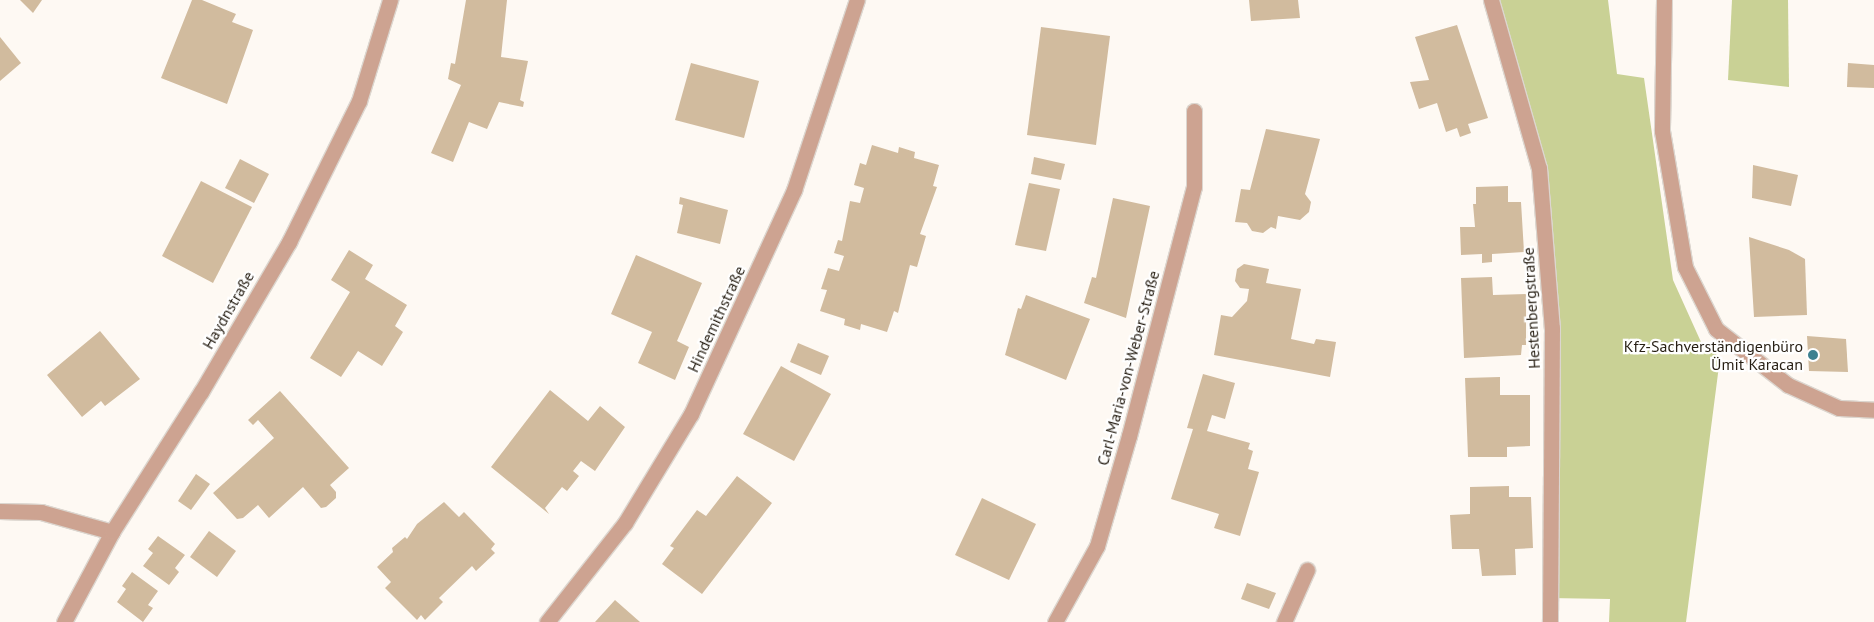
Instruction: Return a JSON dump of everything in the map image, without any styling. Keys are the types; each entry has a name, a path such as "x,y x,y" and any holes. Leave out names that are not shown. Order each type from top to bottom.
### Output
{"street":[{"name":"Haydnstraße","path":"64,622 112,532 201,392 288,242 359,101 390,0"},
{"name":"Hindemithstraße","path":"547,622 625,523 691,414 794,190 857,0"},
{"name":"Hestenbergstraße","path":"1491,0 1539,168 1552,328 1550,622"},
{"path":"1664,0 1662,131 1685,267 1716,329 1788,385 1839,408 1874,410"},
{"name":"Carl-Maria-von-Weber-Straße","path":"1055,622 1097,546 1129,436 1194,188 1194,111"},
{"path":"0,511 41,512 112,532"},
{"path":"1284,622 1307,570"}],"green space":[{"path":"1491,0 1608,0 1617,74 1644,78 1673,280 1701,342 1720,358 1686,622 1609,622 1610,599 1549,598 1552,328 1539,168"},
{"path":"1732,0 1788,0 1789,87 1728,80"}],"building":[{"path":"20,0 42,0 33,13"},
{"path":"192,0 202,0 236,14 232,22 253,30 227,104 161,78"},
{"path":"466,0 507,0 501,57 528,61 520,100 524,102 523,107 499,102 487,129 469,122 453,162 431,153 461,85 448,79 451,63 455,64"},
{"path":"1249,0 1298,0 1300,18 1251,21"},
{"path":"1457,25 1488,118 1468,124 1471,133 1460,137 1457,128 1446,132 1437,103 1419,109 1410,82 1429,80 1415,37"},
{"path":"1041,27 1110,36 1096,145 1027,135"},
{"path":"0,37 21,63 0,81"},
{"path":"691,63 759,81 744,138 675,120"},
{"path":"1848,63 1874,65 1874,88 1847,87"},
{"path":"1266,129 1320,139 1305,194 1311,202 1309,212 1300,220 1278,216 1276,229 1271,227 1263,233 1252,231 1247,223 1235,222 1241,189 1250,190"},
{"path":"872,145 898,153 899,147 915,152 914,158 939,165 933,186 937,187 920,234 926,236 917,267 910,265 898,313 894,311 887,332 861,324 860,330 844,325 845,319 820,311 827,290 821,289 828,268 839,271 844,256 834,253 838,240 842,241 850,201 860,203 864,188 854,185 860,163 866,165"},
{"path":"1034,157 1065,164 1061,180 1031,174"},
{"path":"240,159 269,174 254,203 225,188"},
{"path":"1753,165 1798,175 1791,206 1752,198"},
{"path":"201,181 252,207 213,283 162,256"},
{"path":"1029,183 1060,189 1046,251 1015,245"},
{"path":"1508,186 1508,202 1521,202 1524,252 1492,254 1492,262 1482,263 1482,254 1461,255 1460,227 1475,227 1473,204 1476,204 1476,187"},
{"path":"680,197 728,210 720,244 677,233 683,205 679,204"},
{"path":"1113,198 1150,206 1126,318 1084,303 1092,277 1096,278"},
{"path":"1749,237 1789,250 1805,259 1807,315 1754,317"},
{"path":"349,250 373,265 365,279 407,305 395,326 403,332 382,366 358,351 341,377 310,358 350,292 331,280"},
{"path":"636,255 702,283 677,341 689,347 675,380 638,363 652,332 611,314"},
{"path":"1244,264 1269,269 1266,283 1301,289 1291,339 1314,344 1316,339 1336,342 1330,377 1214,355 1221,315 1232,317 1247,301 1249,289 1240,288 1235,281 1237,269"},
{"path":"1492,277 1493,295 1526,294 1526,345 1522,345 1521,355 1464,358 1461,278"},
{"path":"1026,295 1090,319 1066,380 1005,355 1018,308 1021,309"},
{"path":"100,331 140,379 105,406 101,401 82,417 47,375"},
{"path":"1807,336 1846,339 1848,372 1809,371"},
{"path":"798,343 829,356 821,375 790,362"},
{"path":"781,366 831,394 794,461 743,434"},
{"path":"1203,374 1235,383 1225,419 1212,415 1207,431 1250,443 1248,449 1253,451 1248,469 1259,472 1240,536 1214,528 1219,514 1171,499 1193,429 1187,428"},
{"path":"1500,377 1500,395 1530,395 1530,446 1507,447 1507,457 1468,457 1465,378"},
{"path":"550,390 588,421 600,406 625,427 595,471 581,461 573,471 579,476 567,491 562,487 545,508 549,514 491,467"},
{"path":"280,391 349,468 330,485 336,492 336,498 326,507 321,508 303,487 269,518 258,505 243,518 237,519 213,493 274,438 258,420 253,425 248,420"},
{"path":"196,474 210,484 191,510 178,501"},
{"path":"737,476 772,503 702,594 662,564 674,548 670,546 697,510 706,516"},
{"path":"1509,486 1509,497 1531,497 1533,548 1515,549 1516,575 1482,576 1479,549 1452,549 1450,515 1470,514 1470,487"},
{"path":"982,498 1036,524 1009,580 955,555"},
{"path":"444,502 459,517 464,512 495,544 491,549 495,553 476,571 472,566 439,598 443,602 425,620 421,615 417,620 385,588 391,582 377,567 393,552 392,548 405,537 407,539 417,524"},
{"path":"209,531 236,551 217,577 190,557"},
{"path":"158,536 185,555 175,568 179,572 169,585 143,566 153,553 148,549"},
{"path":"132,572 158,591 148,605 153,608 143,622 117,602 126,589 122,586"},
{"path":"1247,583 1276,593 1269,609 1241,599"},
{"path":"615,600 640,622 595,622"}],"place":[{"name":"Kfz-Sachverständigenbüro Ümit Karacan","path":"1813,355"}]}
